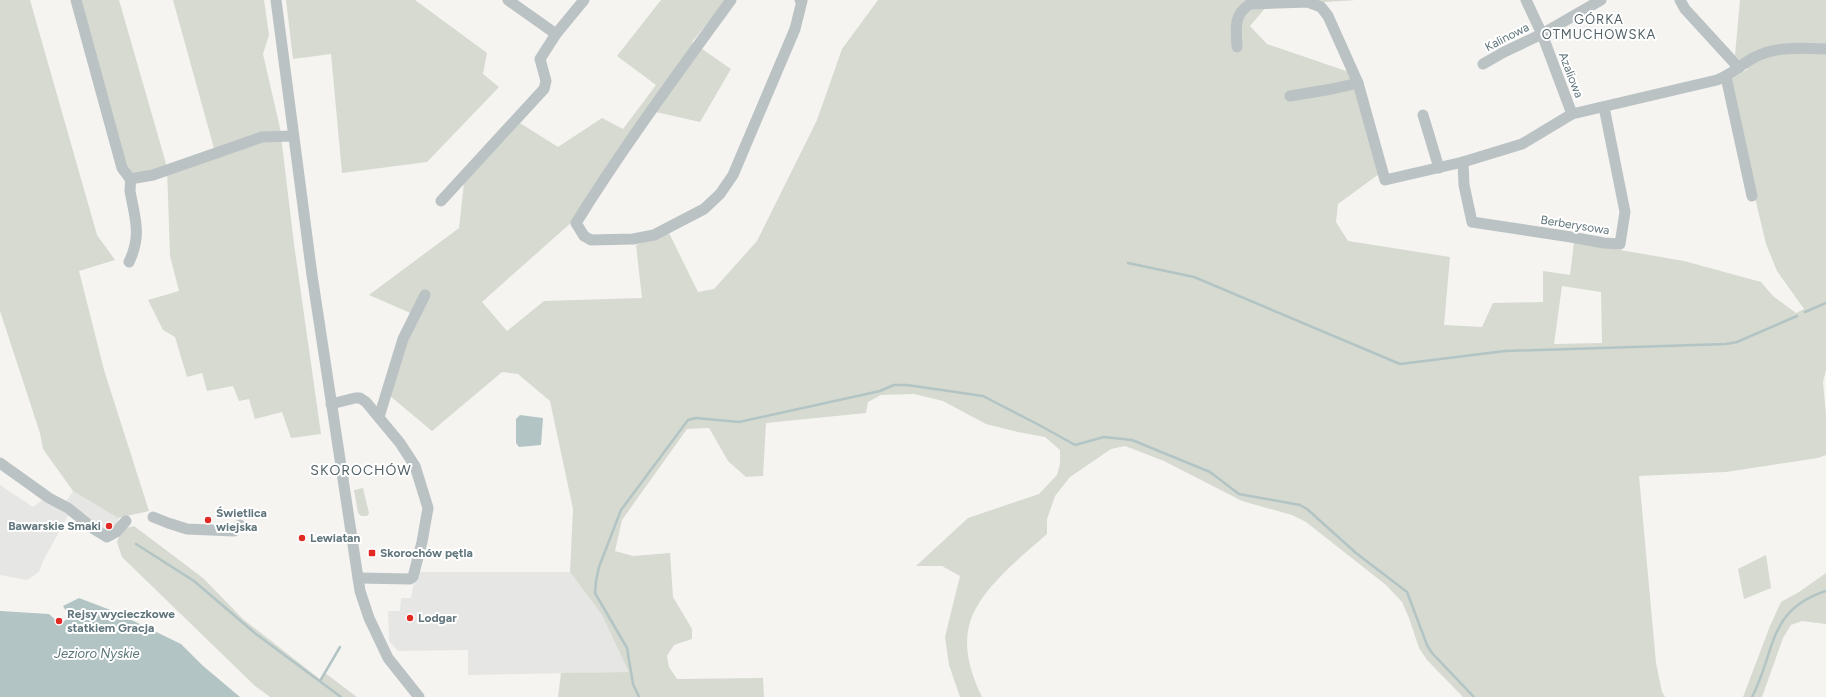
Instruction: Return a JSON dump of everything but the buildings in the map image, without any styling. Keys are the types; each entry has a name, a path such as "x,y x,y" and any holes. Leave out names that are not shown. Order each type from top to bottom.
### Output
{"street":[{"path":"76,0 122,168 130,179 137,233 133,254 129,262"},
{"path":"276,0 293,136 331,404 358,578 364,603 379,642 388,658 419,697"},
{"path":"508,0 556,34"},
{"path":"441,201 544,89 546,82 540,59 556,34 584,0"},
{"path":"731,0 659,100 576,223 584,236 591,240 633,239 654,235 704,209 720,194 733,175 793,35 802,9 802,1 800,0"},
{"name":"Azaliowa","path":"1526,0 1542,34 1572,114"},
{"name":"Kalinowa","path":"1483,64 1542,34 1601,0"},
{"path":"1680,0 1685,9 1739,68"},
{"path":"1237,47 1238,18 1242,9 1250,4 1308,2 1321,8 1328,16 1358,83 1385,180 1463,162 1522,144 1572,114 1726,77 1754,57 1775,50 1826,49"},
{"path":"1726,77 1752,196"},
{"path":"1290,96 1358,83"},
{"name":"Berberysowa","path":"1463,162 1464,185 1472,222 1571,237 1604,244 1620,244 1625,212 1604,106"},
{"path":"1423,115 1439,168"},
{"path":"130,179 152,175 262,137 293,136"},
{"path":"378,417 403,339 425,295"},
{"path":"331,404 355,398 360,398 366,402 400,442 415,466 428,508 413,577 410,579 358,578"},
{"path":"0,463 44,494 68,508 94,530 107,537 116,532 126,521"},
{"path":"154,517 175,526 198,530 234,531 240,525"}],"shaded area":[{"path":"0,0 30,0 97,235 115,260 79,271 104,370 149,511 118,518 73,491 43,449 40,433 0,311"},
{"path":"73,0 119,0 167,167 215,152 173,0 264,0 269,35 263,54 280,128 294,244 321,434 291,438 282,412 255,419 249,399 239,401 233,386 207,391 202,373 187,377 175,337 163,330 148,300 179,291 170,256 167,168 125,180"},
{"path":"286,0 415,0 487,53 483,74 499,87 427,162 342,173 331,54 293,59"},
{"path":"661,0 726,0 692,42 731,69 700,122 647,110 573,221 482,302 507,331 544,301 642,298 636,245 669,233 698,292 714,289 757,241 817,120 842,49 878,0 1356,0 1267,6 1250,26 1267,44 1352,73 1379,174 1338,204 1336,222 1348,241 1450,257 1444,325 1482,327 1493,303 1543,302 1543,271 1570,275 1574,242 1684,261 1761,282 1773,296 1796,313 1804,309 1777,271 1766,244 1741,139 1730,80 1748,69 1735,55 1740,0 1826,0 1826,370 1823,382 1826,415 1826,455 1818,458 1726,472 1639,476 1656,663 1662,692 1665,697 1463,697 1427,660 1419,648 1402,602 1386,585 1306,522 1292,515 1242,501 1164,461 1125,446 1111,449 1070,477 1055,496 1047,519 1047,534 1001,576 981,600 969,626 967,645 972,672 982,697 960,697 949,665 945,637 960,576 942,566 916,566 968,518 1039,494 1057,475 1060,464 1060,450 1045,437 986,424 943,401 914,394 881,395 868,402 866,413 766,423 763,476 746,477 728,461 709,428 687,429 622,520 615,551 633,556 670,553 673,597 692,629 692,639 674,645 667,656 669,667 677,679 763,678 764,697 558,697 561,673 629,672 602,615 570,572 573,509 550,401 518,374 502,372 432,431 390,396 415,315 369,295 459,228 464,183 520,123 558,147 602,118 623,129 656,85 617,56","holes":["1562,286 1601,292 1602,343 1554,344"]},
{"path":"0,485 33,507 45,498 62,508 73,491 118,518 122,529 119,537 70,512 43,561 39,572 27,580 0,575"},
{"path":"363,488 369,513 367,516 361,516 358,513 354,490"},
{"path":"134,526 203,578 243,619 321,680 325,673 357,697 270,697 255,686 122,557 117,542 122,529"},
{"path":"1766,555 1771,588 1744,599 1738,569"},
{"path":"420,572 570,572 602,615 630,672 468,675 468,650 398,651 389,641 388,611 400,611 401,598 411,598 413,586"},
{"path":"1826,573 1826,624 1802,621 1791,625 1783,638 1762,697 1743,697 1770,626 1781,602 1799,592"}],"water":[{"path":"520,415 543,418 541,445 519,447 516,443 516,419"},
{"name":"Jezioro Nyskie","path":"79,598 113,611 181,644 202,665 240,697 0,697 0,611 49,614 60,624 70,617 63,606"}],"waterway":[{"path":"1128,263 1194,277 1400,364 1505,351 1726,344 1737,342 1797,316"},
{"path":"1805,312 1826,303"},
{"path":"639,697 633,684 627,648 595,593 596,581 599,567 621,510 688,420 696,418 739,422 880,391 894,385 907,385 983,396 1075,445 1104,437 1132,440 1210,472 1239,494 1300,505 1307,509 1356,553 1407,592 1427,645 1432,653 1474,697"},
{"path":"136,544 194,581 256,634 341,697"},
{"path":"1752,697 1760,680 1770,648 1783,621 1793,609 1807,599 1826,591"},
{"path":"320,681 340,647"}],"place":[{"name":"Świetlica wiejska","path":"208,520"},
{"name":"Bawarskie Smaki","path":"109,526"},
{"name":"Lewiatan","path":"302,538"},
{"name":"Skorochów pętla","path":"372,553"},
{"name":"Lodgar","path":"410,618"},
{"name":"Rejsy wycieczkowe statkiem Gracja","path":"59,621"}],"district":[{"name":"GÓRKA OTMUCHOWSKA","path":"1599,26"},
{"name":"SKOROCHÓW","path":"361,470"}]}
